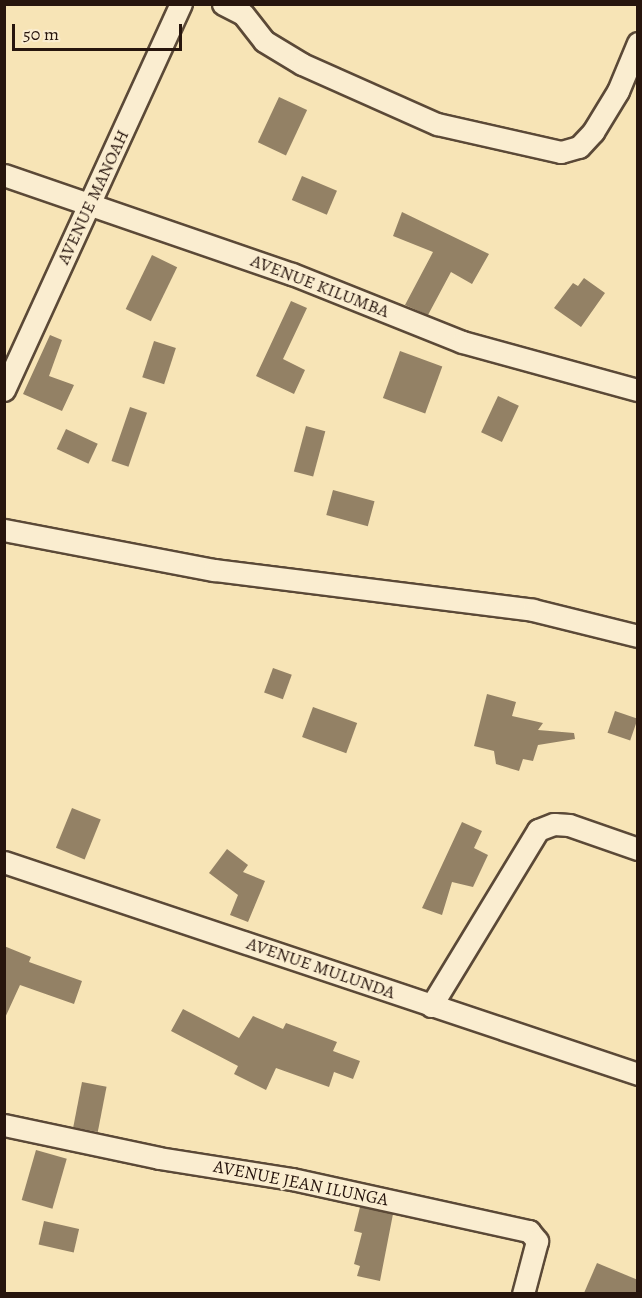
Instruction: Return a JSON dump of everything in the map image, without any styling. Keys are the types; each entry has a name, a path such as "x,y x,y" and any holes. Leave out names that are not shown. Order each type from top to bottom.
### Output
{"street":[{"name":"AVENUE MANOAH","path":"4,390 182,4"},
{"path":"223,4 243,14 264,40 302,64 427,120 561,152 579,147 593,132 618,91 638,43"},
{"name":"AVENUE KILUMBA","path":"4,175 89,202 292,274 462,342 638,390"},
{"path":"4,530 214,570 533,610 638,636"},
{"path":"430,1006 538,830 569,825 638,849"},
{"name":"AVENUE MULUNDA","path":"4,862 638,1074"},
{"name":"AVENUE JEAN ILUNGA","path":"4,1125 159,1158 292,1179 530,1231 537,1241 523,1293"}],"building":[{"path":"279,97 307,110 286,155 258,142"},
{"path":"302,176 337,191 327,215 292,200"},
{"path":"402,212 489,254 472,284 451,272 428,315 405,305 433,252 393,236"},
{"path":"152,255 177,267 151,321 126,309"},
{"path":"584,278 605,293 581,327 554,308 573,283 578,286"},
{"path":"291,301 307,308 283,359 305,370 294,394 256,376"},
{"path":"50,335 62,340 49,376 74,385 62,411 23,394"},
{"path":"154,341 176,348 164,384 142,377"},
{"path":"400,351 442,366 425,413 383,398"},
{"path":"498,396 519,406 502,442 481,432"},
{"path":"130,407 147,413 128,467 111,461"},
{"path":"306,426 325,431 313,477 294,471"},
{"path":"66,429 98,444 88,464 57,449"},
{"path":"333,490 375,501 368,526 326,515"},
{"path":"273,668 292,675 283,699 264,692"},
{"path":"487,694 516,702 512,716 543,723 538,730 574,733 575,739 538,745 533,761 523,759 519,771 496,764 494,751 474,746"},
{"path":"313,707 357,723 346,753 302,737"},
{"path":"615,711 638,719 630,741 608,733"},
{"path":"72,808 101,820 85,859 56,848"},
{"path":"462,822 482,831 474,848 488,855 473,887 452,882 442,915 422,908"},
{"path":"227,849 248,865 243,872 265,881 248,922 230,915 238,895 209,873"},
{"path":"4,946 31,957 29,962 82,981 74,1004 20,985 4,1020"},
{"path":"183,1009 239,1038 253,1016 283,1029 286,1023 337,1042 333,1051 360,1061 353,1079 334,1072 329,1087 276,1068 266,1090 234,1074 238,1066 171,1031"},
{"path":"82,1082 107,1087 98,1132 73,1127"},
{"path":"36,1150 67,1159 52,1209 22,1200"},
{"path":"360,1207 393,1214 380,1281 357,1276 360,1266 354,1264 362,1233 354,1231"},
{"path":"44,1221 79,1229 74,1252 39,1244"},
{"path":"597,1263 638,1280 638,1293 584,1293"}]}
